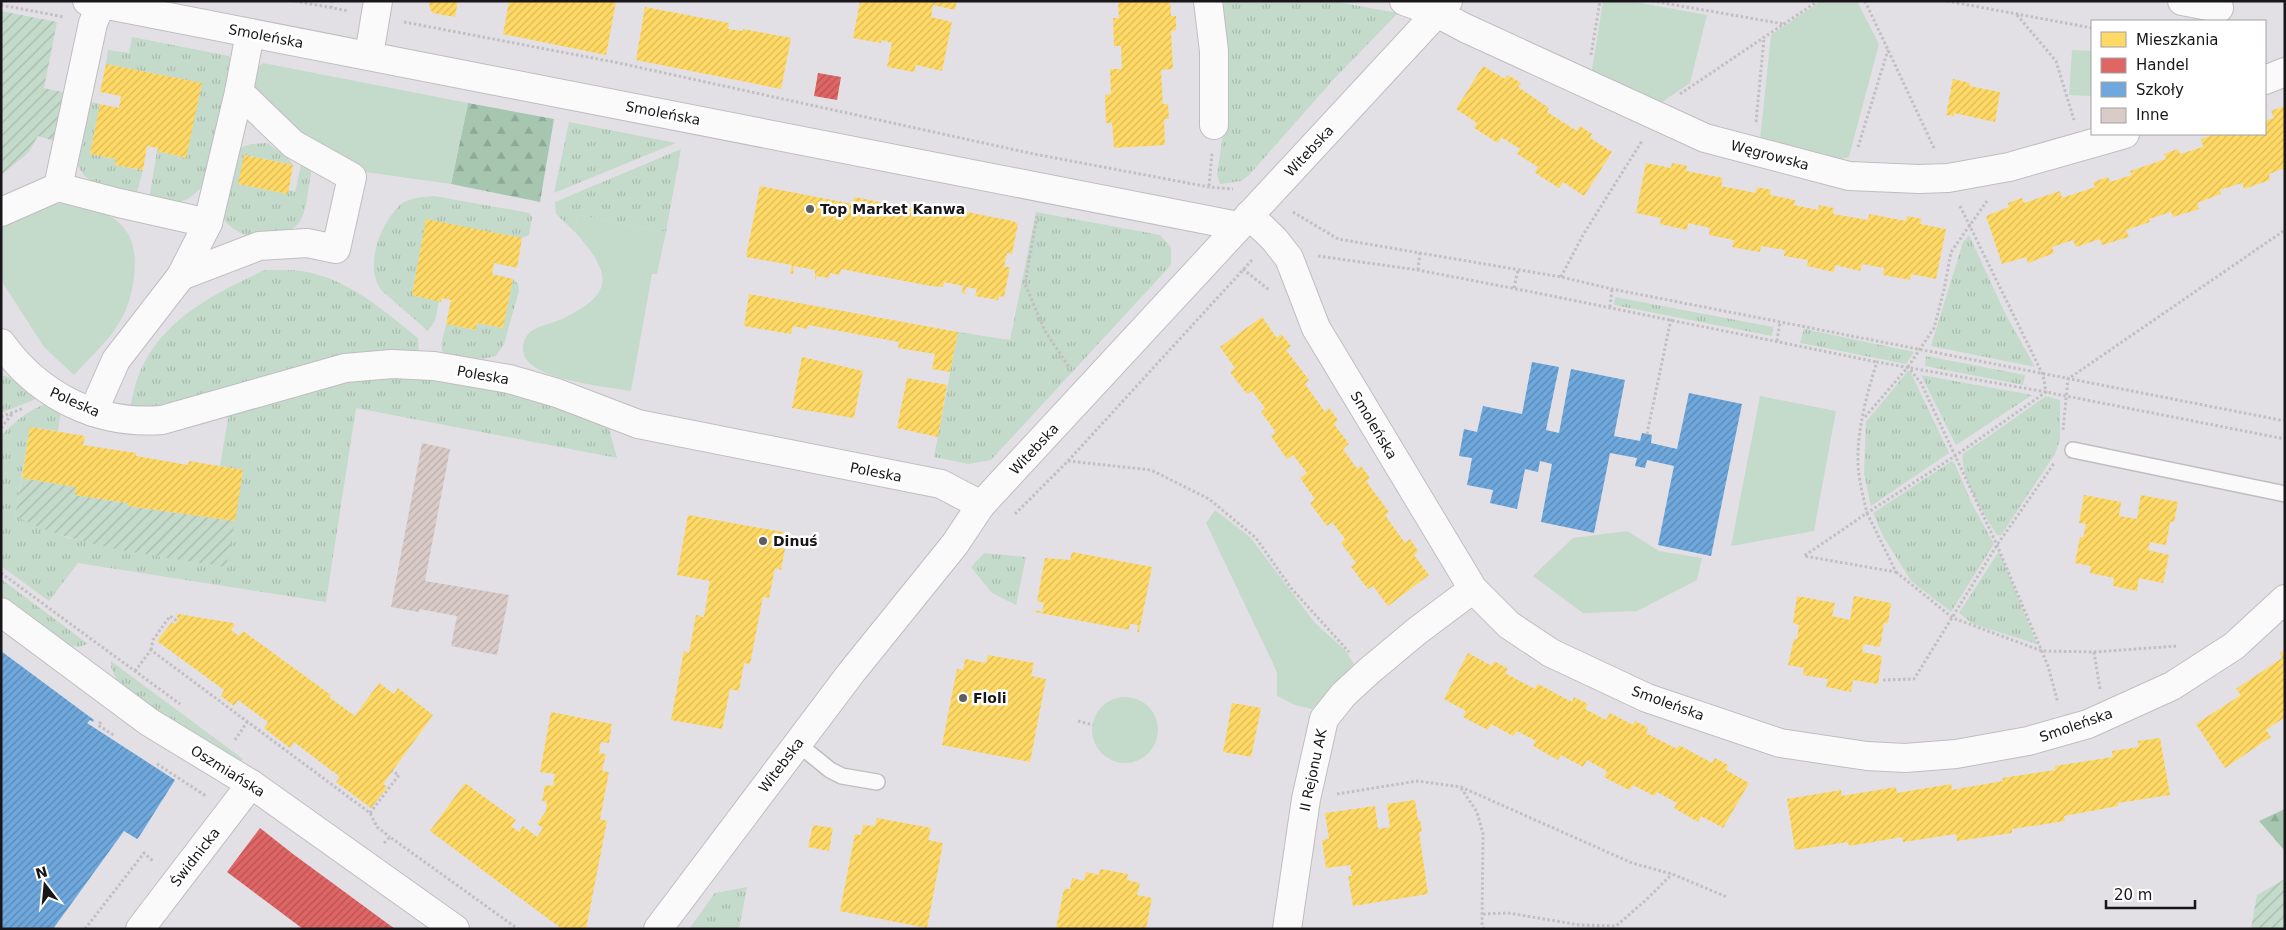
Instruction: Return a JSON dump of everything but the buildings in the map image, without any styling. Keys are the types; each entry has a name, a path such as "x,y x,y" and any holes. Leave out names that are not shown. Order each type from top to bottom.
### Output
{"street":[{"path":"1208,1 1214,51 1214,125"},
{"name":"Węgrowska","path":"1404,1 1442,7 1587,83 1654,116 1705,138 1849,176 1919,179 1948,178 2009,167 2121,135"},
{"path":"2182,1 2219,8"},
{"name":"Witebska","path":"658,929 851,672 955,544 981,505 1442,7"},
{"path":"58,187 94,9"},
{"name":"Smoleńska","path":"94,9 250,33 1251,213 1289,258 1316,328 1473,589 1509,625 1551,653 1647,698 1780,743 1867,756 1905,758 1956,754 2028,741 2107,715 2172,686 2234,646 2285,599"},
{"path":"369,55 377,9"},
{"path":"93,412 116,360 181,276 208,223 239,92 250,33"},
{"path":"2266,80 2285,72"},
{"path":"181,276 259,246 307,243 336,249 352,177 293,144 239,92"},
{"path":"1,212 58,187 208,223"},
{"name":"Poleska","path":"1,343 26,372 54,395 93,412 114,418 144,421 162,420 345,368 392,364 434,366 509,379 557,393 638,424 941,484 981,505"},
{"name":"II Rejonu AK","path":"1287,929 1306,799 1324,719 1343,695 1370,671 1417,631 1473,589"},
{"name":"Oszmiańska","path":"1,612 149,722 251,784 455,929"},
{"name":"Świdnicka","path":"140,929 251,784"}],"lane":[{"path":"2073,450 2285,494"},
{"path":"798,743 830,770 842,776 877,782"}],"path":[{"path":"295,1 331,8 377,9 1034,154 1229,190 1251,184 1251,213 1295,212 1338,239 1561,277 1612,289 2043,375 2285,421"},
{"path":"331,8 332,1"},
{"path":"1587,83 1600,1"},
{"path":"1652,1 1784,24"},
{"path":"1561,277 1583,234 1654,116 1818,1"},
{"path":"1865,1 1969,226 2043,375 2046,392"},
{"path":"1947,1 2091,28"},
{"path":"1,5 94,9"},
{"path":"2017,15 2056,62 2082,146"},
{"path":"1753,150 1764,38"},
{"path":"1849,176 1888,49"},
{"path":"1038,208 1026,284 1046,331 1071,369"},
{"path":"1863,420 1908,367 1918,349 1934,328 1951,252 1969,226"},
{"path":"2063,434 2068,379 2285,230"},
{"path":"1418,270 1420,252"},
{"path":"1289,258 1322,255 1418,270 1610,306 1877,362 2046,392 2285,439"},
{"path":"1514,288 1518,270"},
{"path":"1610,306 1612,289"},
{"path":"1647,434 1671,319"},
{"path":"1777,341 1780,322"},
{"path":"1877,362 1863,420 1858,458 1860,486 1866,513 1896,572 1953,618 2042,651 2094,652 2178,646 2194,672"},
{"path":"1908,367 1921,384 1997,545 2042,651 2066,730"},
{"path":"1896,572 1804,556 1866,513 1955,456 2046,392"},
{"path":"1,428 12,414"},
{"path":"1068,461 1151,470 1209,500 1256,538 1291,588 1340,643 1370,671"},
{"path":"1884,680 1914,679 1997,545 2054,464"},
{"path":"135,671 151,650 153,640 170,616 177,621"},
{"path":"151,650 370,813 377,827 390,836"},
{"path":"2094,652 2099,687 2107,715"},
{"path":"1078,721 1093,725"},
{"path":"233,743 247,722"},
{"path":"370,813 398,776 392,771"},
{"path":"1306,799 1417,781 1461,788 1632,863 1672,874 1728,897"},
{"path":"1461,788 1477,812 1483,834 1482,926 1484,929"},
{"path":"85,929 144,853 155,863"},
{"path":"1483,914 1508,912 1580,925 1616,926 1672,874"}],"green space":[{"path":"1226,1 1331,1 1398,13 1333,80 1249,175 1241,181 1220,184 1217,175 1226,113 1222,7"},
{"path":"1603,1 1630,1 1707,15 1690,83 1658,105 1591,76"},
{"path":"1821,1 1857,1 1879,44 1849,157 1834,161 1760,140 1771,35"},
{"path":"1,11 57,22 44,88 66,93 58,142 38,136 28,153 1,175"},
{"path":"132,37 229,56 233,65 206,184 188,199 175,203 149,199 157,151 185,158 202,83 106,64 108,50 129,53"},
{"path":"2072,50 2091,51 2091,96 2069,95"},
{"path":"263,63 468,103 451,184 358,171 298,134 248,80 252,72"},
{"path":"91,102 100,104 90,154 116,159 115,165 143,170 136,196 102,187 88,179 78,165"},
{"path":"468,103 554,119 540,202 451,184"},
{"path":"569,122 676,143 554,193"},
{"path":"267,143 287,157 293,165 245,155 239,184 287,194 289,190 295,192 301,165 312,168 306,204 300,221 285,233 266,238 246,235 238,231 229,225 220,214 237,149 251,144"},
{"path":"681,149 666,232 578,215 575,232 556,214 555,202"},
{"path":"434,196 530,213 532,218 529,235 522,238 426,220 412,295 439,301 435,321 428,331 381,290 376,280 374,257 386,223 400,205 412,199"},
{"path":"68,202 99,211 120,224 128,233 133,245 135,260 132,289 122,318 109,337 74,375 44,347 1,280 1,226 27,210"},
{"path":"1036,212 1160,235 1171,247 1171,265 991,460 969,464 934,457 958,332 1010,340"},
{"path":"578,215 666,232 657,274 652,274 631,391 586,384 549,374 535,367 526,358 523,344 530,332 578,311 599,292 602,282 601,272 588,247 575,232"},
{"path":"1969,235 2005,313 2035,367 1931,346 1963,242"},
{"path":"265,270 307,272 338,282 366,298 418,338 419,355 159,410 130,407 137,381 147,357 159,340 190,311 208,299"},
{"path":"513,279 518,284 519,291 504,344 496,356 460,360 447,356 442,349 446,324 475,330 477,323 503,328"},
{"path":"1615,297 1773,327 1772,336 1614,305"},
{"path":"1804,329 1914,352 1906,364 1800,343"},
{"path":"1926,356 2025,375 2023,385 1925,366"},
{"path":"1908,371 1911,373 1949,453 1871,506 1864,473 1866,422"},
{"path":"422,373 519,390 608,425 617,458 356,408 326,602 78,563 49,601 1,566 1,436 23,416 41,406 48,403 61,410 58,431 30,427 15,516 68,538 226,567 243,470 220,466 229,412 326,381"},
{"path":"1,375 16,379 41,397 1,413"},
{"path":"1921,375 2032,395 1956,445"},
{"path":"1760,396 1836,411 1814,531 1731,546"},
{"path":"2046,396 2060,400 2060,440 2055,454 2001,535 1997,535 1969,485 1965,474 1963,454"},
{"path":"1952,461 1971,502 1994,544 1951,612 1911,581 1883,536 1873,513"},
{"path":"22,478 76,487 75,495 128,503 128,506 235,521 226,567 118,549 65,536 40,527 15,516"},
{"path":"1215,510 1250,537 1315,623 1345,650 1354,664 1312,709 1295,705 1277,696 1277,672 1206,523"},
{"path":"1627,531 1659,551 1702,558 1697,580 1637,611 1583,613 1533,576 1573,538"},
{"path":"1999,551 2037,644 1973,624 1959,613"},
{"path":"984,553 1026,557 1016,605 992,593 971,567"},
{"path":"1,579 88,644 78,647 66,645 1,596"},
{"path":"111,661 243,759 241,761 171,720 118,683 111,667"},
{"path":"1125,697 1138,699 1153,712 1156,717 1158,730 1156,743 1143,758 1138,761 1125,763 1112,761 1097,748 1094,743 1092,730 1094,717 1107,702 1112,699"},
{"path":"2285,809 2285,851 2259,821"},
{"path":"2285,879 2285,929 2251,929 2257,895"},
{"path":"747,887 739,929 689,929 715,893"}],"place":[{"name":"Top Market Kanwa","path":"810,209"},
{"name":"Dinuś","path":"763,541"},
{"name":"Floli","path":"963,698"}]}
